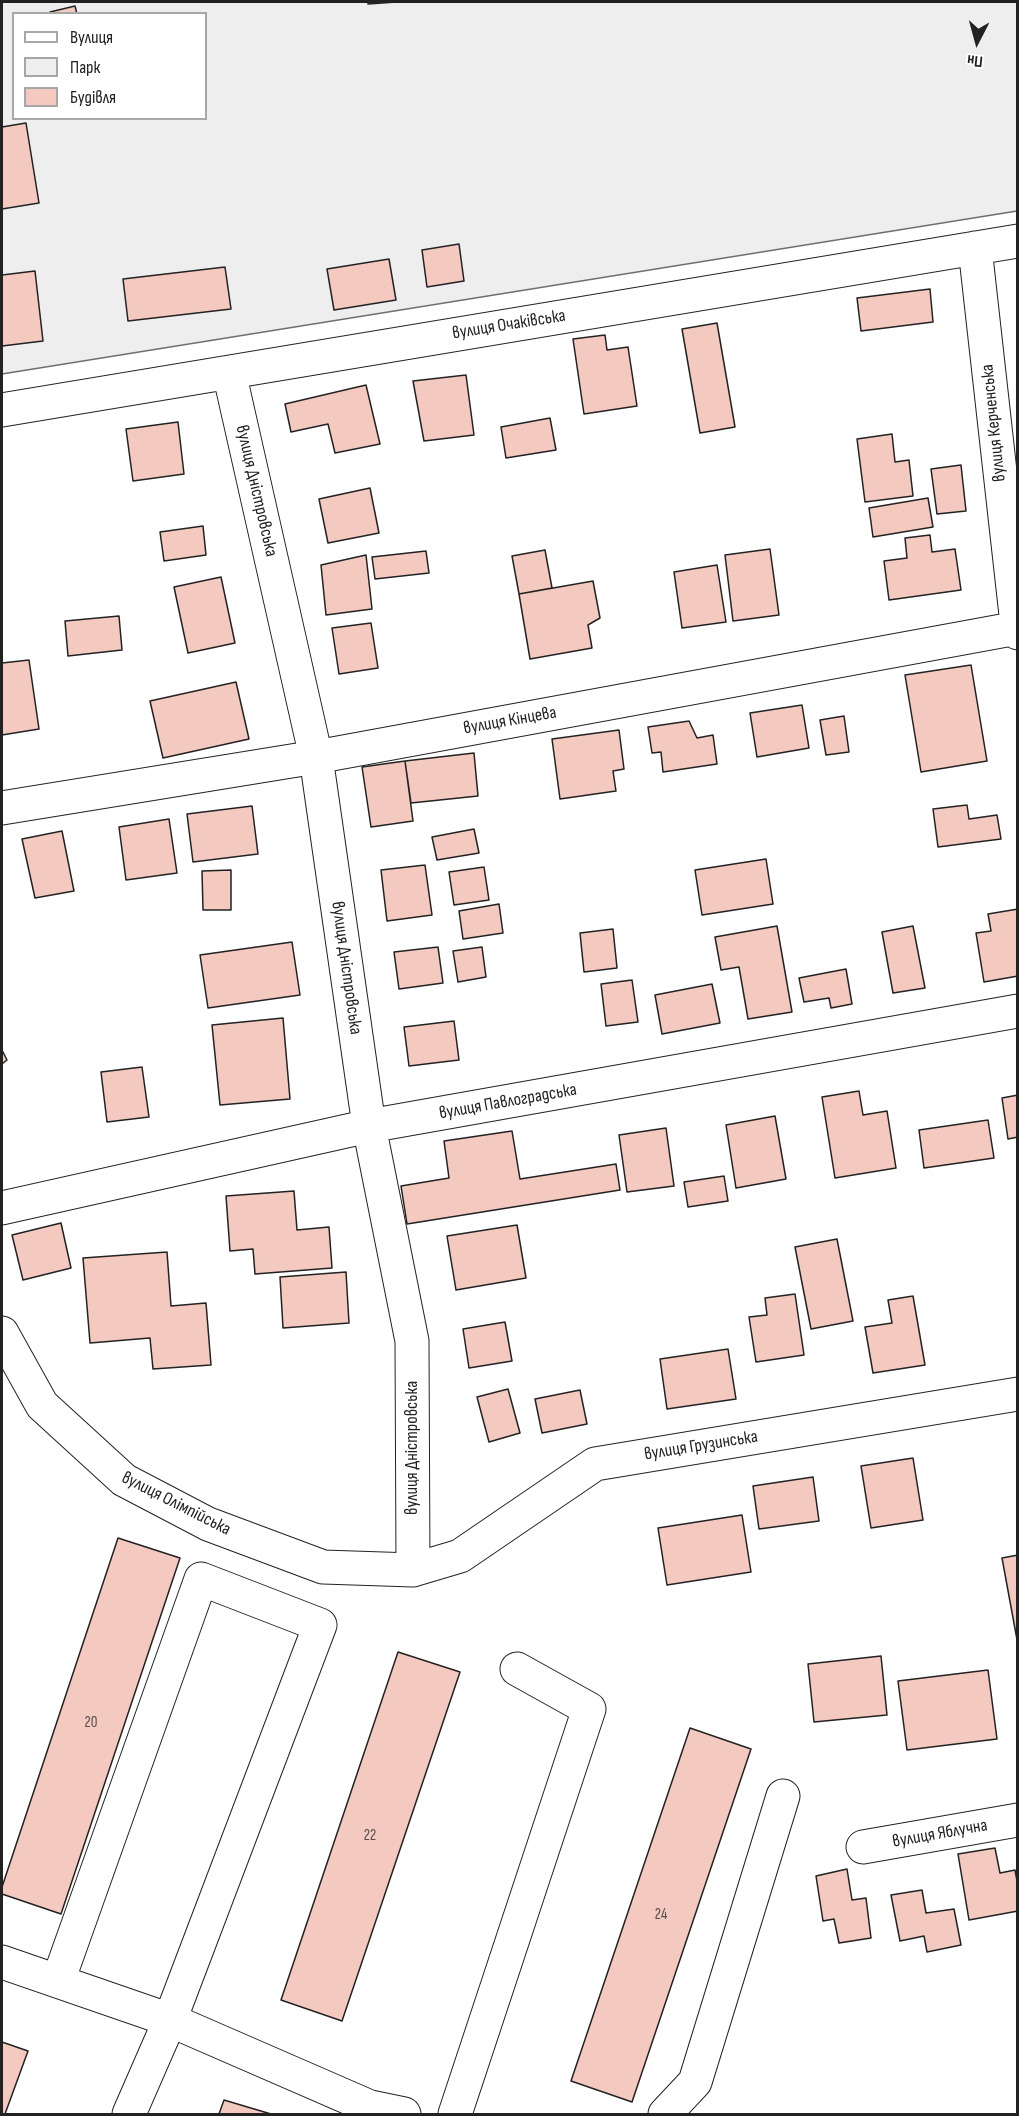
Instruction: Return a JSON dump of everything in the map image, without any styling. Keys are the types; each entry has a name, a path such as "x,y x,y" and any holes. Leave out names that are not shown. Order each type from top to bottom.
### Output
{"street":[{"name":"вулиця Очаківська","path":"2,410 1017,241"},
{"name":"вулиця Керченська","path":"975,248 1017,630"},
{"name":"вулиця Дністровська","path":"229,372 316,757 369,1126 412,1341 412,1570"},
{"name":"вулиця Кінцева","path":"2,808 316,757 1017,630"},
{"name":"вулиця Павлоградська","path":"2,1208 369,1126 1017,1011"},
{"name":"вулиця Олімпійська","path":"3,1343 42,1405 124,1480 207,1524 323,1567 412,1570"},
{"name":"вулиця Грузинська","path":"412,1570 460,1556 595,1464 1017,1394"},
{"path":"58,1982 201,1579 320,1626 170,2020 129,2115"},
{"path":"455,2115 589,1709 517,1669"},
{"path":"665,2115 695,2082 783,1796"},
{"name":"вулиця Яблучна","path":"863,1847 1017,1820"},
{"path":"2,1962 170,2020 369,2111 404,2115"}],"green space":[{"path":"2,2 1017,2 1017,211 2,374"}],"building":[{"path":"368,2 396,2 368,4"},
{"path":"75,6 76,12 50,12"},
{"path":"26,123 39,203 2,209 2,127"},
{"path":"459,244 464,281 427,287 422,250"},
{"path":"389,259 396,300 334,310 327,269"},
{"path":"225,267 231,309 128,321 123,279"},
{"path":"35,271 43,341 2,346 2,275"},
{"path":"930,289 933,322 861,331 857,298"},
{"path":"717,323 735,427 700,433 682,329"},
{"path":"605,335 607,350 628,347 637,406 584,414 573,339"},
{"path":"466,375 474,435 424,441 413,381"},
{"path":"366,385 380,444 335,453 328,424 291,432 285,404"},
{"path":"550,418 556,450 506,458 501,427"},
{"path":"178,422 184,474 133,481 126,429"},
{"path":"892,434 895,462 909,460 913,496 865,502 857,439"},
{"path":"961,465 966,511 937,514 931,469"},
{"path":"370,488 379,533 328,543 319,499"},
{"path":"928,498 933,527 873,537 869,508"},
{"path":"203,526 206,555 164,561 160,532"},
{"path":"930,535 932,552 955,549 961,590 889,600 884,561 907,558 905,538"},
{"path":"770,549 779,615 733,621 725,555"},
{"path":"545,550 552,588 519,594 512,556"},
{"path":"426,551 429,573 375,579 372,557"},
{"path":"366,555 372,609 326,615 321,565"},
{"path":"717,565 726,622 682,628 674,572"},
{"path":"221,577 235,643 188,653 174,587"},
{"path":"593,581 600,618 588,625 592,648 530,659 519,594"},
{"path":"119,616 122,650 68,656 65,621"},
{"path":"371,623 378,668 339,674 332,628"},
{"path":"29,660 39,729 2,735 2,663"},
{"path":"971,665 987,761 921,772 905,675"},
{"path":"236,682 249,739 163,758 150,701"},
{"path":"802,705 809,748 757,757 750,713"},
{"path":"844,716 849,752 826,755 820,720"},
{"path":"689,721 697,738 713,735 717,764 663,772 661,752 652,753 648,727"},
{"path":"619,730 624,769 613,771 616,791 560,799 552,739"},
{"path":"474,753 478,796 411,803 405,761"},
{"path":"405,761 413,821 371,827 362,767"},
{"path":"967,805 969,819 997,815 1001,839 938,847 933,809"},
{"path":"252,806 258,854 193,862 187,814"},
{"path":"169,819 177,873 126,880 119,827"},
{"path":"474,829 479,853 437,860 432,837"},
{"path":"62,831 74,891 35,898 22,839"},
{"path":"766,859 773,904 702,915 695,870"},
{"path":"425,865 432,915 387,921 381,870"},
{"path":"484,867 489,900 454,905 449,872"},
{"path":"231,870 231,910 203,910 202,871"},
{"path":"499,904 503,933 463,939 459,911"},
{"path":"1018,909 1018,976 984,982 976,933 991,931 988,914"},
{"path":"777,926 792,1012 748,1019 739,967 721,970 715,937"},
{"path":"913,926 925,988 893,993 882,932"},
{"path":"613,929 617,968 584,972 580,933"},
{"path":"292,942 300,995 208,1008 200,955"},
{"path":"438,947 443,983 399,989 394,952"},
{"path":"482,947 486,977 458,982 453,951"},
{"path":"846,969 852,1004 831,1008 829,998 804,1002 799,978"},
{"path":"632,980 638,1022 606,1026 601,984"},
{"path":"712,984 720,1023 662,1034 655,995"},
{"path":"283,1018 290,1099 220,1105 212,1025"},
{"path":"454,1021 459,1060 409,1066 404,1027"},
{"path":"2,1050 7,1060 2,1064"},
{"path":"142,1067 149,1117 107,1122 101,1072"},
{"path":"859,1091 863,1115 887,1111 896,1168 835,1178 822,1097"},
{"path":"1018,1095 1018,1137 1008,1139 1002,1098"},
{"path":"775,1116 786,1179 736,1188 726,1125"},
{"path":"988,1120 994,1158 924,1168 919,1130"},
{"path":"666,1128 674,1186 627,1192 619,1135"},
{"path":"512,1131 520,1179 616,1164 620,1190 407,1224 401,1186 449,1178 444,1141"},
{"path":"724,1176 728,1201 688,1207 684,1182"},
{"path":"294,1191 297,1230 329,1227 332,1268 255,1274 253,1249 230,1251 226,1196"},
{"path":"61,1223 71,1268 23,1280 12,1235"},
{"path":"517,1225 526,1278 456,1290 447,1236"},
{"path":"837,1239 853,1321 811,1329 795,1247"},
{"path":"167,1252 171,1306 206,1303 211,1365 153,1369 150,1338 90,1343 83,1258"},
{"path":"346,1272 349,1323 283,1328 280,1277"},
{"path":"795,1294 804,1355 756,1362 749,1317 767,1315 765,1298"},
{"path":"913,1296 925,1365 873,1373 865,1327 892,1323 888,1300"},
{"path":"505,1322 512,1361 469,1368 463,1329"},
{"path":"728,1349 736,1399 667,1409 660,1359"},
{"path":"508,1389 520,1433 489,1442 477,1397"},
{"path":"580,1390 587,1424 542,1433 535,1399"},
{"path":"913,1458 923,1520 871,1528 861,1466"},
{"path":"813,1477 819,1521 759,1529 753,1486"},
{"path":"742,1515 751,1572 667,1585 658,1528"},
{"path":"118,1538 180,1558 61,1914 2,1894 2,1887"},
{"path":"1018,1555 1018,1645 1002,1558"},
{"path":"398,1652 460,1672 342,2021 281,2000"},
{"path":"881,1656 887,1715 814,1722 808,1664"},
{"path":"988,1670 997,1739 907,1750 898,1681"},
{"path":"690,1728 751,1749 632,2102 571,2081"},
{"path":"995,1848 1000,1873 1015,1870 1018,1886 1018,1911 969,1920 958,1854"},
{"path":"847,1869 852,1900 866,1898 871,1938 839,1943 834,1919 823,1921 816,1876"},
{"path":"922,1890 926,1913 954,1909 961,1945 927,1952 924,1936 900,1941 891,1895"},
{"path":"2,2042 28,2051 5,2114 2,2114"},
{"path":"224,2100 271,2114 219,2114"}]}
